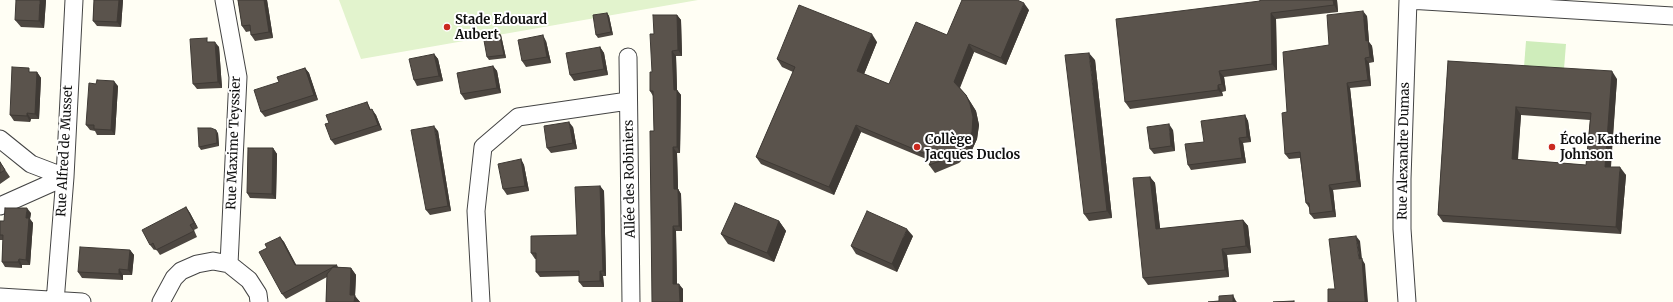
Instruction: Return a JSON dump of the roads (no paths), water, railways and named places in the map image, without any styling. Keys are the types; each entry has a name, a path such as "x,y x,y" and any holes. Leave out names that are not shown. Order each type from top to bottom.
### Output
{"street":[{"name":"Rue Alfred de Musset","path":"55,301 65,177 74,0"},
{"name":"Rue Maxime Teyssier","path":"224,0 238,77 228,264"},
{"path":"1408,0 1673,16"},
{"name":"Rue Alexandre Dumas","path":"1407,302 1402,229 1402,179 1408,0"},
{"name":"Allée des Robiniers","path":"628,56 631,302"},
{"path":"481,302 476,211 483,147 518,117 628,101"},
{"path":"0,139 31,164 65,177"},
{"path":"0,206 65,177"},
{"path":"161,302 174,278 181,271 197,264 213,261 228,264 249,280 258,294 260,302"},
{"path":"0,297 82,302"}],"place":[{"name":"Stade Edouard Aubert","path":"447,27"},
{"name":"Collège Jacques Duclos","path":"917,147"},
{"name":"École Katherine Johnson","path":"1552,147"}]}
